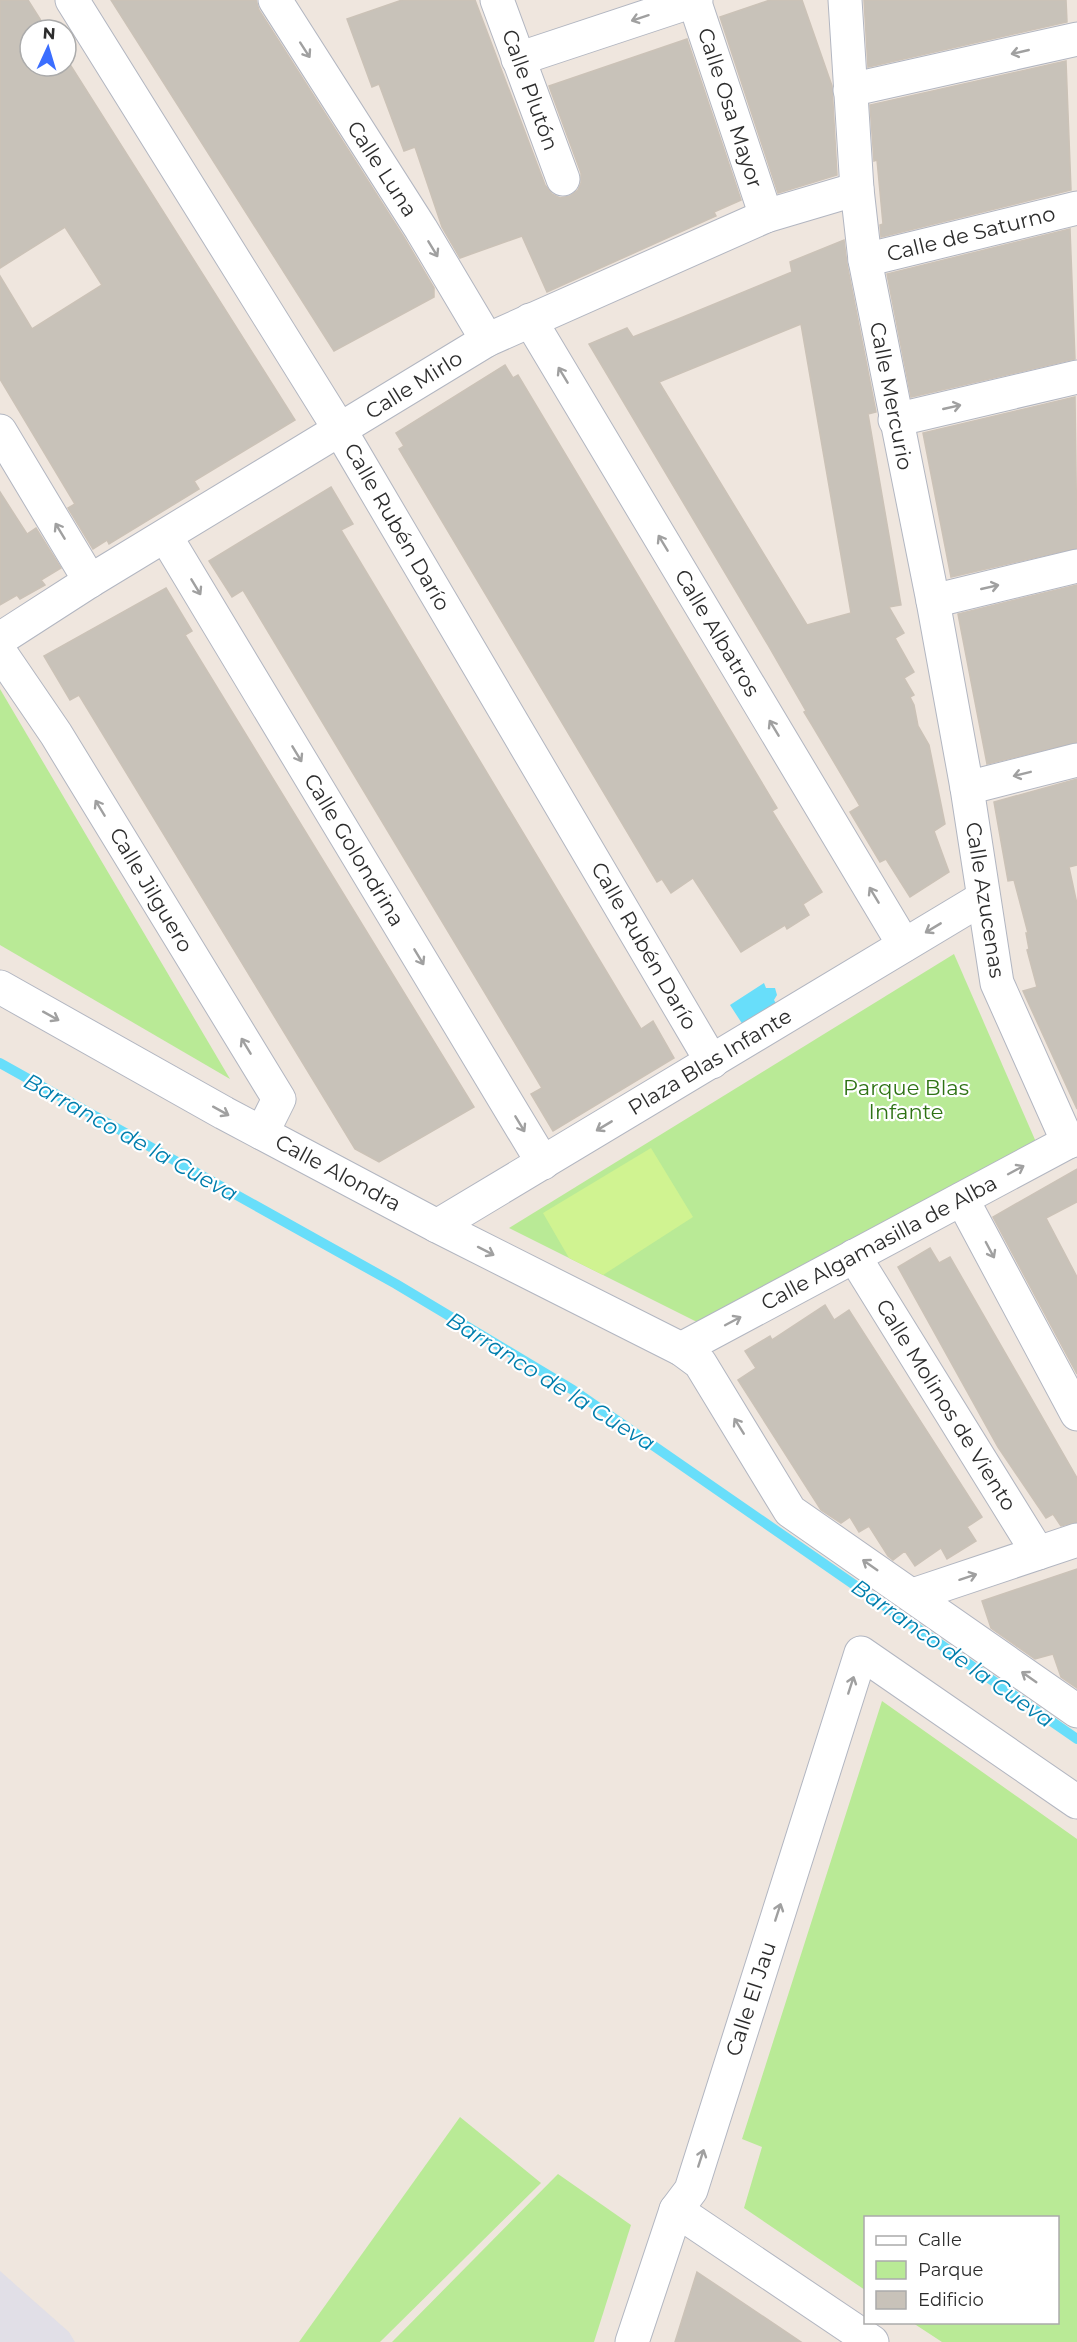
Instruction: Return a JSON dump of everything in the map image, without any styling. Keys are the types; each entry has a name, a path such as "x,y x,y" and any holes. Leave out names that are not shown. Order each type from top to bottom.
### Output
{"street":[{"name":"Calle Rubén Darío","path":"72,0 340,430 711,1062"},
{"name":"Calle Luna","path":"275,0 421,229 487,340"},
{"name":"Calle Plutón","path":"497,0 563,179"},
{"path":"518,59 695,0"},
{"name":"Calle Osa Mayor","path":"695,0 766,216"},
{"name":"Calle Mercurio","path":"845,0 857,189 865,260 933,601 967,788"},
{"path":"850,90 1077,39"},
{"name":"Calle Mirlo","path":"0,639 90,581 166,537 487,340 766,216 857,189"},
{"name":"Calle de Saturno","path":"865,260 1077,208"},
{"name":"Calle Albatros","path":"530,320 904,945"},
{"path":"896,420 1077,377"},
{"path":"0,431 90,581"},
{"name":"Calle Golondrina","path":"166,537 543,1163"},
{"path":"933,601 1077,566"},
{"name":"Calle Jilguero","path":"0,652 56,734 279,1099 262,1133"},
{"path":"967,788 1077,760"},
{"name":"Calle Azucenas","path":"967,788 997,983 1073,1140"},
{"name":"Plaza Blas Infante","path":"437,1226 983,898"},
{"name":"Calle Alondra","path":"0,987 262,1133 437,1226 681,1349 700,1363 790,1511 1076,1709"},
{"name":"Calle Algamasilla de Alba","path":"681,1349 1073,1140"},
{"path":"962,1199 1077,1414"},
{"name":"Calle Molinos de Viento","path":"854,1256 1038,1553"},
{"path":"913,1595 1077,1540"},
{"name":"Calle El Jau","path":"632,2342 676,2210 691,2190 861,1653 1077,1802"},
{"path":"676,2210 872,2342"}],"shaded area":[{"path":"0,2271 69,2332 75,2342 0,2342"}],"green space":[{"path":"0,689 230,1079 0,945"},
{"name":"Parque Blas Infante","path":"954,954 1036,1142 703,1325 509,1228"},
{"path":"651,1148 693,1217 603,1275 569,1258 543,1213"},
{"path":"882,1701 1077,1839 1077,2342 942,2342 915,2324 1059,2324 1059,2216 864,2216 864,2289 744,2208 762,2147 742,2139"},
{"path":"460,2117 541,2183 380,2342 299,2342"},
{"path":"558,2174 631,2225 594,2342 392,2342"}],"water":[{"path":"764,983 766,988 775,988 777,995 774,1000 777,1005 743,1025 730,1005"}],"building":[{"path":"0,0 28,0 39,18 18,18 18,78 78,77 295,420 194,481 199,489 109,544 107,540 93,549 68,508 75,504 0,379 0,276 32,329 102,285 65,227 0,268"},
{"path":"111,0 256,0 259,10 405,239 434,288 434,297 334,351"},
{"path":"402,0 475,0 545,185 552,194 560,198 570,196 578,190 581,173 549,86 687,39 741,200 714,212 716,216 547,292 522,236 460,258 442,227 415,147 404,151 379,84 372,87 347,19"},
{"path":"770,0 802,0 832,86 837,175 778,193 720,17"},
{"path":"864,0 1066,0 1067,22 868,67"},
{"path":"1066,61 1071,190 881,237 880,225 883,224 877,160 874,161 870,105"},
{"path":"1070,229 1075,359 911,397 887,274"},
{"path":"844,240 876,412 868,414 901,605 889,607 904,633 895,638 914,672 904,678 914,695 910,697 918,726 929,745 945,824 934,831 949,872 910,897 886,859 880,862 850,812 860,806 804,712 806,711 768,645 589,344 627,328 633,337 683,317 792,272 790,262","holes":["801,324 851,613 807,625 659,382"]},
{"path":"505,365 513,378 518,375 777,808 772,811 822,892 803,904 809,915 787,929 785,925 741,952 693,878 671,893 662,879 657,882 399,449 404,446 396,433"},
{"path":"1075,397 1077,548 951,577 923,433"},
{"path":"331,487 353,524 341,530 641,1029 653,1021 674,1058 553,1131 531,1094 542,1088 243,590 232,597 209,561"},
{"path":"0,492 27,534 36,528 61,568 41,580 45,585 20,599 17,595 0,605"},
{"path":"1077,585 1077,742 987,764 958,614"},
{"path":"166,588 192,631 185,635 474,1107 379,1162 355,1149 79,695 70,700 44,656"},
{"path":"1077,779 1077,865 1069,867 1077,904 1077,1109 1023,991 1037,987 1027,950 1029,949 1026,933 1028,933 1014,880 1008,881 994,802"},
{"path":"1077,1169 1077,1202 1046,1218 1077,1277 1077,1374 993,1217"},
{"path":"930,1248 939,1263 950,1257 1077,1478 1077,1522 1061,1526 1053,1514 1046,1518 998,1447 898,1267"},
{"path":"825,1305 834,1320 849,1310 982,1517 967,1527 976,1541 947,1559 941,1548 915,1566 905,1551 893,1560 869,1526 859,1532 850,1517 841,1523 821,1510 738,1380 756,1368 745,1351 770,1336 772,1340"},
{"path":"1077,1569 1077,1688 1061,1677 1053,1654 1035,1659 991,1628 982,1601"},
{"path":"697,2272 801,2342 675,2342"}],"waterway":[{"name":"Barranco de la Cueva","path":"0,1063 396,1284 573,1390 1077,1739"}]}
